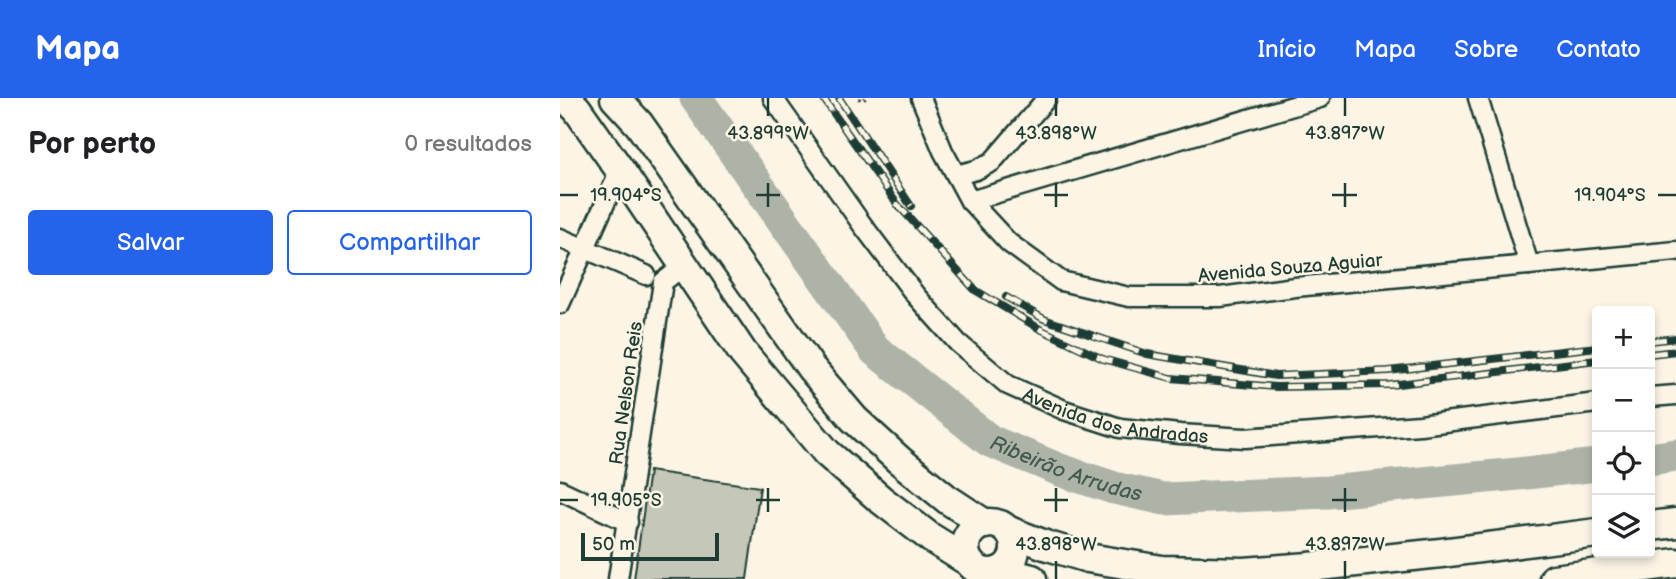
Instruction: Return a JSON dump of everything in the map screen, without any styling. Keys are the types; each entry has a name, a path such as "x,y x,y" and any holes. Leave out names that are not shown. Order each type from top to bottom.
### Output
{"main road":[{"path":"566,98 577,109 620,170 743,353 827,453 880,499 982,572 991,573 1007,567 1015,545 997,528 974,528 967,538 964,550 968,561"},
{"path":"615,98 639,124 811,368 854,419 947,499 997,528 1045,545 1101,560 1162,570 1244,572 1309,568 1592,534"},
{"path":"1655,525 1676,523"},
{"path":"1554,579 1676,564"},
{"path":"1000,571 1032,579"}],"street":[{"name":"Avenida dos Andradas","path":"774,98 861,223 916,296 958,343 1008,385 1064,410 1120,428 1245,438 1420,425 1592,404"},
{"name":"Avenida Souza Aguiar","path":"921,98 943,151 970,201 1009,243 1061,281 1129,297 1220,297 1295,287 1676,251"},
{"path":"956,175 992,162 1047,98"},
{"path":"970,201 1320,98"},
{"path":"1478,98 1529,265"},
{"path":"560,304 620,170"},
{"path":"560,238 646,275"},
{"name":"Rua Nelson Reis","path":"618,579 663,282 685,265"},
{"path":"1655,397 1676,395"},
{"path":"560,490 628,522"}],"path":[{"path":"859,98 862,101 866,98"}],"building":[{"path":"649,471 760,487 747,579 634,579"}],"waterway":[{"name":"Ribeirão Arrudas","path":"696,98 875,350 990,441 1060,470 1114,488 1164,499 1328,492 1592,466"},
{"name":"Ribeirão Arrudas","path":"1655,458 1676,455"}],"railway":[{"path":"823,98 897,204 975,290 1040,329 1103,359 1171,378 1276,387 1390,385 1592,361"},
{"path":"839,98 911,206"},
{"path":"1006,297 1044,319 1147,354 1276,376 1388,371 1592,348"},
{"path":"1655,340 1676,338"},
{"path":"1655,353 1676,351"}]}
